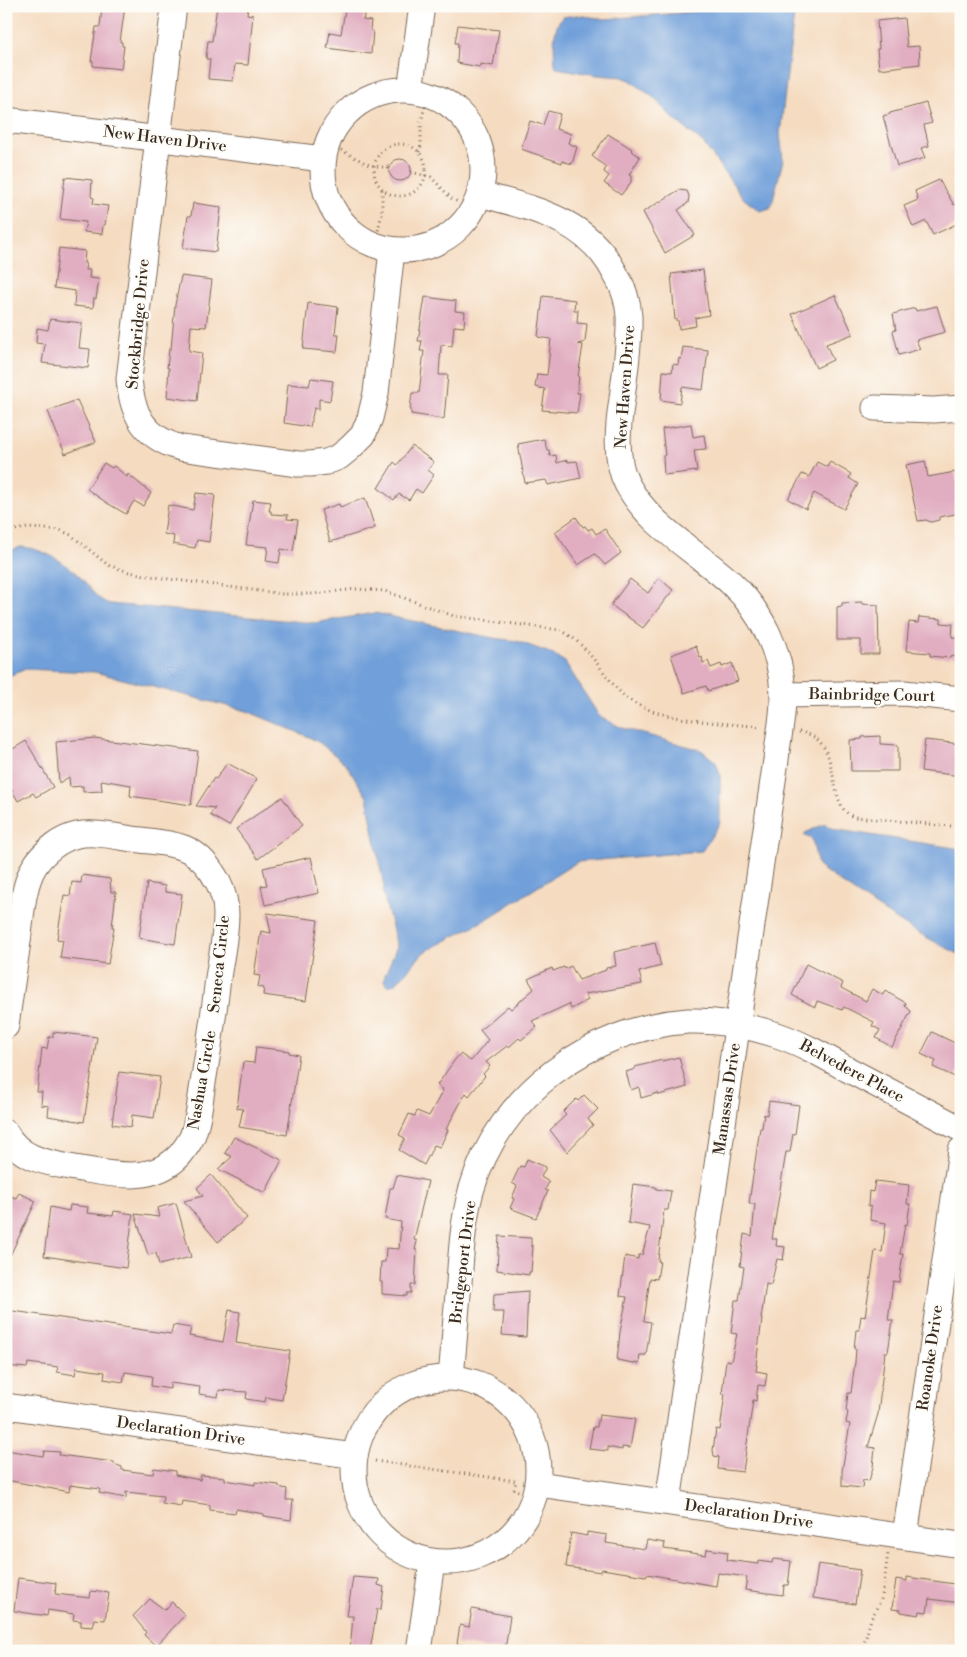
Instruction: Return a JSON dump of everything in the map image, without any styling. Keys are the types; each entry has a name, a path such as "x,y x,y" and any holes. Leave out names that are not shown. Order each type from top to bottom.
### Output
{"street":[{"name":"Stockbridge Drive","path":"174,6 129,379 131,397 143,426 167,444 181,448 298,464 326,462 339,457 363,435 370,418 376,393 384,242"},
{"path":"418,97 422,6"},
{"path":"395,90 418,97 439,98 459,114 471,127 479,143 483,159 483,177 470,199 472,211 461,226 446,238 429,246 411,250 384,242 373,245 358,236 339,218 334,210 327,194 323,177 329,153 327,144 333,130 342,118 353,107 366,99 380,93 395,90"},
{"name":"New Haven Drive","path":"6,120 158,139 329,153"},
{"name":"New Haven Drive","path":"470,199 553,216 577,229 596,245 610,262 623,286 629,316 628,348 618,441 626,483 653,520 730,582 747,600 765,626 776,653 783,695"},
{"path":"875,408 934,410 961,408"},
{"name":"Bainbridge Court","path":"783,695 904,693 961,699"},
{"name":"Manassas Drive","path":"668,1502 738,1026 780,729 783,695"},
{"name":"Seneca Circle","path":"9,985 25,895 33,869 48,850 68,838 89,834 180,846 200,857 210,866 222,889 226,915 213,1021"},
{"path":"6,1026 9,985"},
{"name":"Nashua Circle","path":"6,1133 17,1148 33,1159 46,1163 121,1175 139,1175 155,1171 170,1163 180,1154 191,1138 197,1119 213,1021"},
{"name":"Bridgeport Drive","path":"451,1377 462,1246 466,1215 472,1190 488,1150 503,1125 520,1104 536,1086 571,1058 612,1038 653,1026 688,1021 738,1026"},
{"name":"Belvedere Place","path":"738,1026 776,1034 795,1041 961,1129"},
{"name":"Roanoke Drive","path":"897,1535 961,1150"},
{"path":"451,1377 481,1384 501,1396 514,1408 527,1427 535,1446 538,1464 529,1488 534,1500 525,1518 513,1533 501,1544 485,1554 448,1564 432,1563 403,1553 389,1544 374,1529 365,1515 358,1497 354,1477 362,1458 359,1439 367,1423 378,1408 393,1394 412,1384 430,1378 451,1377"},
{"name":"Declaration Drive","path":"6,1406 362,1458"},
{"name":"Declaration Drive","path":"529,1488 668,1502 961,1544"},
{"path":"419,1651 432,1563"}],"path":[{"path":"418,97 421,122 421,146 419,152"},
{"path":"394,145 407,145 419,152 425,162 425,174 419,187 409,194 396,195 390,194 382,188 376,180 374,166 383,150 394,145"},
{"path":"329,153 374,166 389,168"},
{"path":"411,172 425,174 434,180 452,199 470,199"},
{"path":"382,188 384,242"},
{"path":"6,531 28,528 60,530 71,535 108,566 161,578 283,594 313,594 356,589 385,591 454,616 560,630 577,640 621,693 646,709 662,714 804,732 811,735 825,749 842,809 850,816 961,827"},
{"path":"362,1458 516,1481 514,1490 529,1488"},
{"path":"862,1651 871,1619 881,1600 897,1535"}],"water":[{"path":"726,6 795,6 780,134 783,160 772,204 770,208 760,211 744,199 704,144 672,117 654,98 630,80 622,77 557,68 555,64 555,33 562,17 577,15 605,19 693,12"},
{"path":"20,547 36,550 59,560 79,576 101,600 110,604 314,623 375,613 493,638 517,641 550,653 565,662 599,716 622,728 701,750 716,762 720,774 720,823 702,851 577,862 487,919 424,952 399,980 388,986 384,981 385,975 397,946 383,893 384,887 367,797 346,764 320,743 309,737 247,711 95,672 23,669 6,678 6,552"},
{"path":"826,824 838,830 961,849 961,955 923,936 887,914 818,866 812,839 805,836 805,833"}],"building":[{"path":"102,6 125,6 120,42 124,46 121,69 93,66 93,61 91,61 96,27 100,27"},
{"path":"217,6 248,6 247,14 253,15 248,65 235,64 233,81 208,79 210,59 206,59 208,41 212,41"},
{"path":"345,10 365,12 363,20 371,21 370,30 373,31 371,54 327,48 330,32 341,34"},
{"path":"904,18 907,47 919,46 920,64 879,69 877,21"},
{"path":"458,25 499,30 493,66 480,64 480,67 457,63 458,43 455,43"},
{"path":"926,103 932,123 924,125 929,146 921,148 925,158 897,166 883,116"},
{"path":"548,111 560,114 556,129 571,134 568,143 577,147 572,164 562,161 562,163 521,149 530,121 543,125"},
{"path":"608,134 632,149 640,157 629,175 631,176 631,182 621,195 604,183 609,176 604,172 606,167 592,156"},
{"path":"396,159 404,159 411,166 411,174 404,181 396,181 389,174 389,166"},
{"path":"65,177 92,180 91,197 94,198 93,204 108,206 102,234 84,232 86,222 60,219"},
{"path":"939,180 954,205 961,201 961,222 933,235 926,221 913,227 904,206 918,200 915,191"},
{"path":"679,190 687,191 689,196 688,203 678,210 695,235 665,253 643,212"},
{"path":"193,203 221,207 216,252 183,248 188,216 191,216"},
{"path":"59,248 85,251 85,270 90,270 89,278 99,279 93,308 74,306 75,291 54,288"},
{"path":"703,270 709,315 695,318 696,326 679,329 678,320 675,320 671,274"},
{"path":"181,276 212,280 206,327 191,326 189,351 202,353 197,401 167,397 169,349 171,349 175,305"},
{"path":"835,295 853,334 826,344 833,360 816,368 792,314"},
{"path":"543,296 575,300 574,310 578,310 577,323 587,324 585,342 578,344 583,345 578,377 577,393 580,393 577,413 542,410 545,389 535,387 537,374 547,375 551,339 538,337"},
{"path":"425,297 456,301 455,311 465,312 464,327 454,326 452,346 441,345 439,375 448,375 444,419 411,414 410,409 412,393 419,393 424,351 420,351 422,341 418,341"},
{"path":"308,303 338,307 335,334 339,334 337,352 303,349"},
{"path":"937,306 945,332 916,340 920,349 899,355 893,331 896,330 893,314 915,308 916,311"},
{"path":"50,319 82,323 79,348 90,349 88,368 42,363 45,344 36,343 37,328 48,330"},
{"path":"683,347 708,350 703,390 682,387 680,403 661,400 663,371 672,372 673,364 678,365"},
{"path":"311,378 333,381 330,401 319,399 319,409 314,408 310,427 284,423 288,384 309,386"},
{"path":"77,400 96,442 65,454 48,411"},
{"path":"691,424 693,437 704,435 706,449 694,450 697,471 664,475 663,456 665,455 662,429"},
{"path":"544,439 550,456 556,455 557,463 567,460 568,462 577,461 581,478 548,485 546,480 525,483 518,444"},
{"path":"412,446 434,462 428,470 434,475 422,493 416,489 409,500 399,494 394,500 378,488 394,462 397,465"},
{"path":"925,461 928,477 955,472 961,498 961,513 939,517 939,520 931,522 926,520 918,521 906,465"},
{"path":"817,462 827,467 830,462 851,474 849,478 858,484 844,509 814,493 806,509 788,499 802,474 809,477"},
{"path":"104,463 112,468 114,466 127,477 128,474 151,493 143,506 134,501 126,514 87,489"},
{"path":"196,493 215,495 209,542 197,540 195,548 173,544 174,536 164,534 168,505 193,510"},
{"path":"365,498 375,528 330,542 321,510 339,504 340,507"},
{"path":"253,500 271,502 269,511 271,511 271,514 288,515 287,519 298,520 293,551 281,549 279,563 266,561 268,547 246,545"},
{"path":"576,517 583,527 585,526 588,530 592,528 596,534 605,529 621,553 605,565 595,554 578,565 555,532"},
{"path":"659,578 673,590 643,628 611,605 630,579 648,593"},
{"path":"862,602 862,604 878,605 879,654 861,654 861,640 837,640 837,607 842,606 842,603"},
{"path":"919,617 941,619 941,623 953,624 952,637 960,638 959,657 930,656 930,653 906,651 909,622 918,623"},
{"path":"696,646 703,663 708,661 711,668 721,664 722,667 732,663 738,681 708,691 706,686 684,693 671,655"},
{"path":"880,736 880,744 898,745 898,771 851,771 850,740"},
{"path":"94,738 198,751 191,805 130,796 131,785 101,780 102,791 83,792 83,786 70,787 69,777 59,783 56,742"},
{"path":"925,740 961,744 961,776 921,771"},
{"path":"26,741 53,787 36,797 33,793 18,801 6,780 6,753"},
{"path":"227,763 257,779 229,826 210,815 215,808 196,806 214,778 216,779"},
{"path":"282,797 302,826 258,859 236,829"},
{"path":"311,857 319,893 265,905 261,886 267,885 263,868"},
{"path":"82,875 110,879 111,892 116,892 112,927 114,927 108,964 60,958 63,940 57,939 64,895 70,896 72,882 81,883"},
{"path":"147,883 165,886 165,892 182,894 175,944 139,938"},
{"path":"267,913 318,920 306,1001 263,995 264,988 258,987 260,976 254,975 261,931 271,933"},
{"path":"655,943 661,966 639,972 642,984 585,994 588,1000 571,1009 569,1004 532,1021 537,1027 521,1040 519,1038 486,1062 490,1066 483,1074 485,1076 469,1096 466,1093 446,1129 448,1130 440,1147 434,1145 424,1165 399,1150 405,1138 399,1135 409,1114 415,1116 417,1111 429,1116 443,1090 437,1085 454,1061 460,1054 471,1061 488,1040 480,1030 508,1006 511,1009 534,989 528,979 552,968 553,971 571,966 579,980 606,970 606,968 616,966 614,952"},
{"path":"806,964 843,983 841,988 866,1001 872,989 883,995 885,991 906,1003 905,1006 911,1011 892,1047 876,1038 880,1030 872,1026 874,1022 844,1007 842,1010 817,1001 815,1007 792,995"},
{"path":"53,1032 97,1037 84,1122 48,1116 49,1106 41,1105 42,1092 37,1092 42,1048 47,1049 49,1037 53,1037"},
{"path":"932,1032 961,1046 961,1067 955,1077 933,1067 936,1061 921,1054"},
{"path":"256,1047 289,1051 289,1053 299,1055 287,1135 239,1127 243,1109 237,1108 243,1062 254,1063"},
{"path":"679,1057 687,1087 641,1098 639,1087 631,1090 626,1072 635,1069 635,1067"},
{"path":"119,1072 160,1077 154,1118 132,1115 131,1127 112,1124"},
{"path":"584,1095 598,1109 588,1119 593,1125 567,1152 550,1130 566,1115 563,1112 576,1099 578,1101"},
{"path":"769,1101 799,1105 795,1134 793,1134 790,1152 786,1152 772,1239 777,1239 776,1246 785,1247 783,1260 777,1259 771,1285 766,1284 761,1319 756,1371 767,1373 765,1386 758,1385 756,1401 753,1400 743,1472 718,1469 719,1457 714,1456 713,1450 716,1429 720,1430 725,1394 722,1394 726,1360 731,1361 737,1334 731,1333 735,1300 739,1300 744,1267 740,1266 744,1234 752,1236 755,1204 749,1204 760,1128 762,1128 764,1114 767,1115"},
{"path":"234,1137 282,1160 265,1193 218,1169 232,1157 225,1153"},
{"path":"527,1159 546,1167 541,1177 549,1182 545,1190 548,1191 536,1218 510,1208 517,1186 512,1183 520,1166 524,1167"},
{"path":"211,1175 247,1218 218,1242 184,1201 203,1196 197,1188"},
{"path":"397,1175 428,1181 414,1240 417,1241 415,1250 417,1250 415,1285 411,1285 411,1293 407,1293 407,1296 382,1294 382,1282 380,1282 381,1262 385,1262 386,1248 399,1249 401,1222 385,1219 390,1188 393,1188"},
{"path":"875,1181 909,1185 907,1204 910,1204 900,1254 903,1254 899,1282 893,1281 888,1320 893,1320 888,1352 885,1352 878,1414 868,1447 875,1448 873,1467 869,1481 863,1480 862,1488 842,1486 842,1471 850,1424 846,1423 848,1412 846,1411 848,1393 851,1393 855,1362 856,1330 859,1330 861,1316 865,1317 875,1251 882,1252 886,1223 870,1220 871,1207 868,1206 869,1191 873,1192"},
{"path":"633,1184 671,1191 668,1210 664,1210 657,1279 650,1278 644,1321 651,1322 646,1355 640,1355 639,1364 617,1360 627,1297 620,1296 625,1256 638,1259 638,1255 642,1255 650,1227 628,1223"},
{"path":"19,1193 36,1201 6,1264 6,1194 16,1198"},
{"path":"176,1203 191,1257 159,1265 156,1253 148,1255 135,1214 159,1217 157,1208"},
{"path":"70,1205 88,1207 87,1213 113,1216 114,1211 133,1214 126,1268 44,1256 50,1207 69,1211"},
{"path":"499,1236 531,1238 531,1246 533,1246 531,1272 529,1272 529,1275 497,1270"},
{"path":"528,1291 526,1337 502,1335 504,1312 493,1312 494,1294"},
{"path":"6,1310 171,1334 173,1325 191,1328 189,1336 223,1342 229,1310 240,1312 236,1343 290,1351 282,1400 266,1397 265,1402 246,1399 247,1392 219,1390 218,1397 199,1394 200,1387 170,1383 170,1389 151,1386 152,1376 125,1372 123,1382 104,1379 105,1372 76,1368 75,1375 57,1372 58,1367 28,1363 27,1368 6,1366"},
{"path":"599,1415 635,1419 630,1448 622,1447 622,1450 608,1447 608,1451 589,1449 593,1427 597,1427"},
{"path":"6,1450 43,1456 44,1451 60,1452 59,1455 114,1462 114,1464 122,1467 122,1470 153,1474 154,1468 175,1471 175,1475 200,1480 201,1475 225,1477 225,1480 255,1485 255,1482 279,1485 279,1487 287,1489 286,1500 293,1500 291,1520 236,1509 235,1513 210,1510 210,1505 182,1501 181,1506 162,1503 163,1496 126,1492 126,1498 99,1493 100,1489 70,1485 69,1492 6,1480"},
{"path":"587,1532 607,1535 606,1543 645,1549 647,1540 665,1543 664,1549 706,1555 707,1549 728,1552 727,1560 758,1564 758,1561 772,1563 773,1559 791,1561 788,1585 784,1585 783,1595 745,1590 747,1577 718,1573 716,1586 647,1574 646,1576 602,1569 601,1572 566,1567 571,1533 587,1536"},
{"path":"818,1564 860,1570 855,1604 813,1598"},
{"path":"353,1577 379,1579 378,1585 384,1587 381,1609 377,1609 370,1651 350,1651 353,1616 347,1616"},
{"path":"907,1577 961,1585 961,1603 929,1599 927,1612 920,1611 919,1615 892,1609 896,1579 907,1581"},
{"path":"18,1578 56,1583 55,1594 90,1598 91,1591 109,1593 105,1620 95,1619 93,1627 81,1626 81,1621 73,1620 74,1614 48,1610 47,1616 14,1611"},
{"path":"150,1599 165,1610 172,1602 185,1615 156,1646 144,1635 146,1632 133,1616"},
{"path":"472,1609 510,1616 505,1651 457,1644 460,1625 469,1627"}]}
